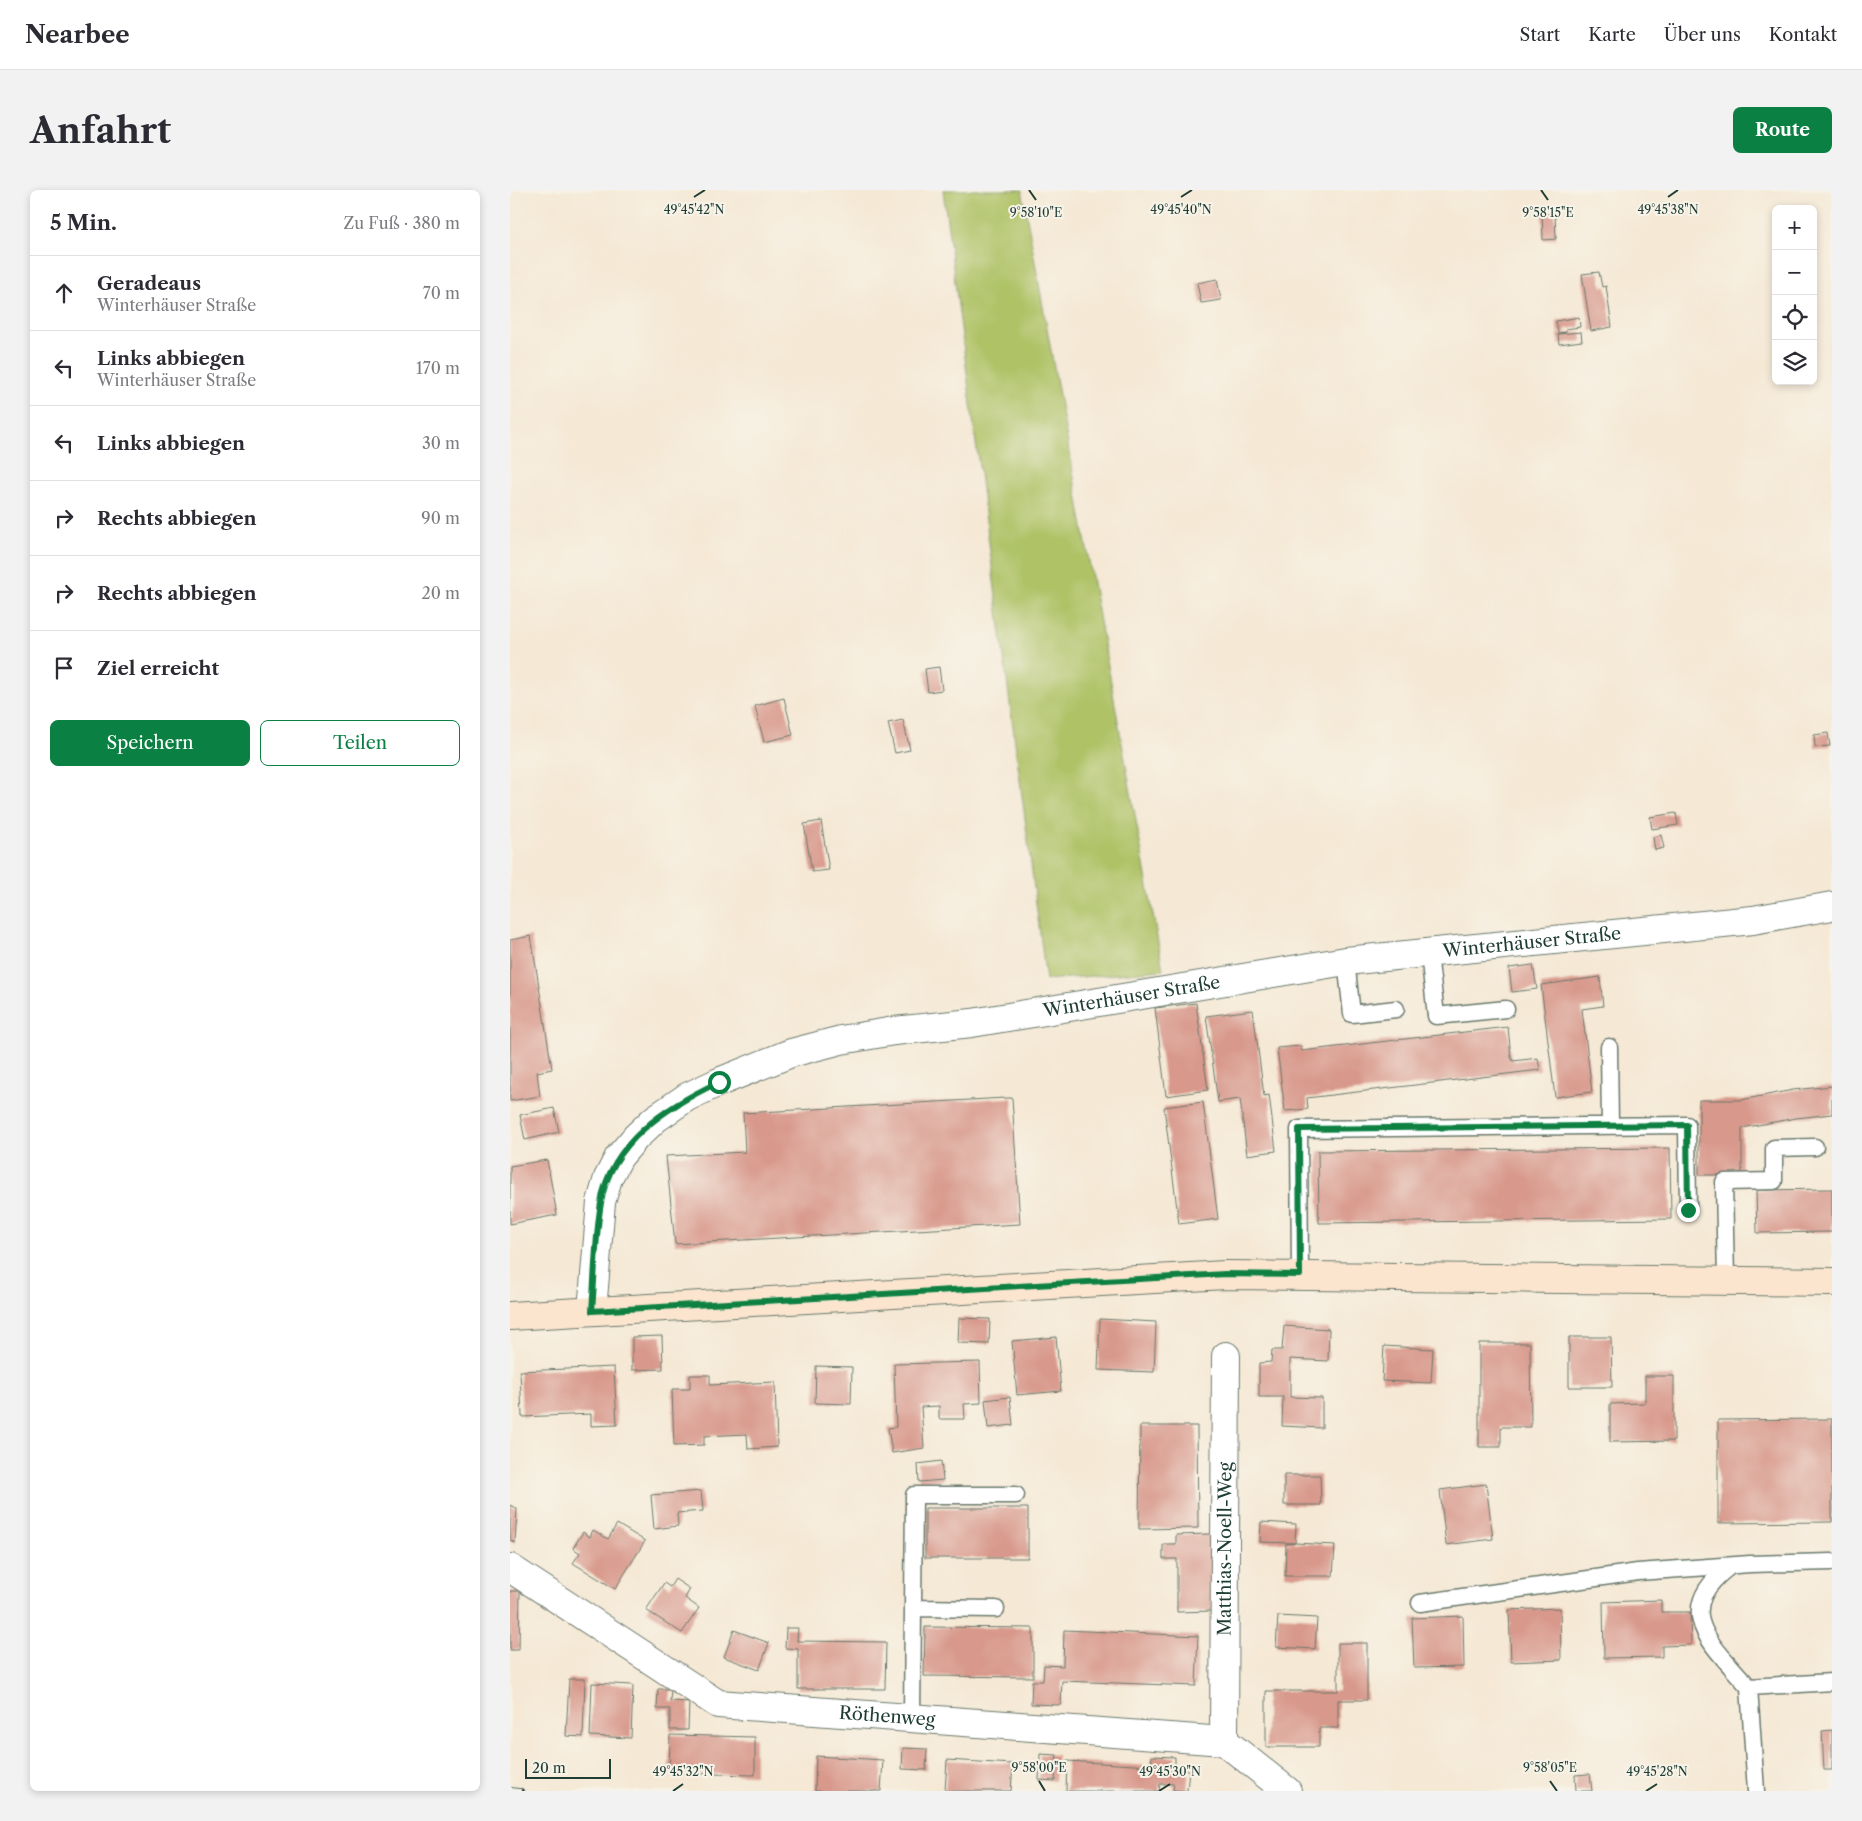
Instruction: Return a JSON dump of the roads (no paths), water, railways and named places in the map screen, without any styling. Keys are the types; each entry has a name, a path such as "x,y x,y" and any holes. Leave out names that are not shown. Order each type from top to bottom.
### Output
{"main road":[{"path":"510,1316 1225,1274 1832,1282"}],"street":[{"name":"Winterhäuser Straße","path":"592,1311 601,1202 608,1178 619,1157 655,1119 687,1097 791,1053 841,1040 894,1031 972,1023 1346,961 1752,920 1832,906"},
{"name":"Matthias-Noell-Weg","path":"1224,1741 1226,1356"},
{"name":"Röthenweg","path":"510,1568 718,1704 1224,1741"},
{"path":"1224,1741 1287,1791"}],"lane":[{"path":"1429,953 1436,1016 1506,1008"},
{"path":"1346,961 1352,1014 1396,1009"},
{"path":"1609,1047 1610,1126"},
{"path":"1300,1275 1299,1129 1687,1125 1688,1210"},
{"path":"1726,1280 1724,1182 1774,1181 1774,1148 1815,1147"},
{"path":"912,1718 914,1495 1016,1495"},
{"path":"1420,1603 1638,1572 1832,1562"},
{"path":"1730,1566 1715,1577 1706,1590 1701,1603 1701,1621 1708,1640 1750,1687 1756,1791"},
{"path":"913,1608 996,1609"},
{"path":"1750,1687 1832,1682"}],"railway":[{"path":"510,1790 521,1791"}]}
